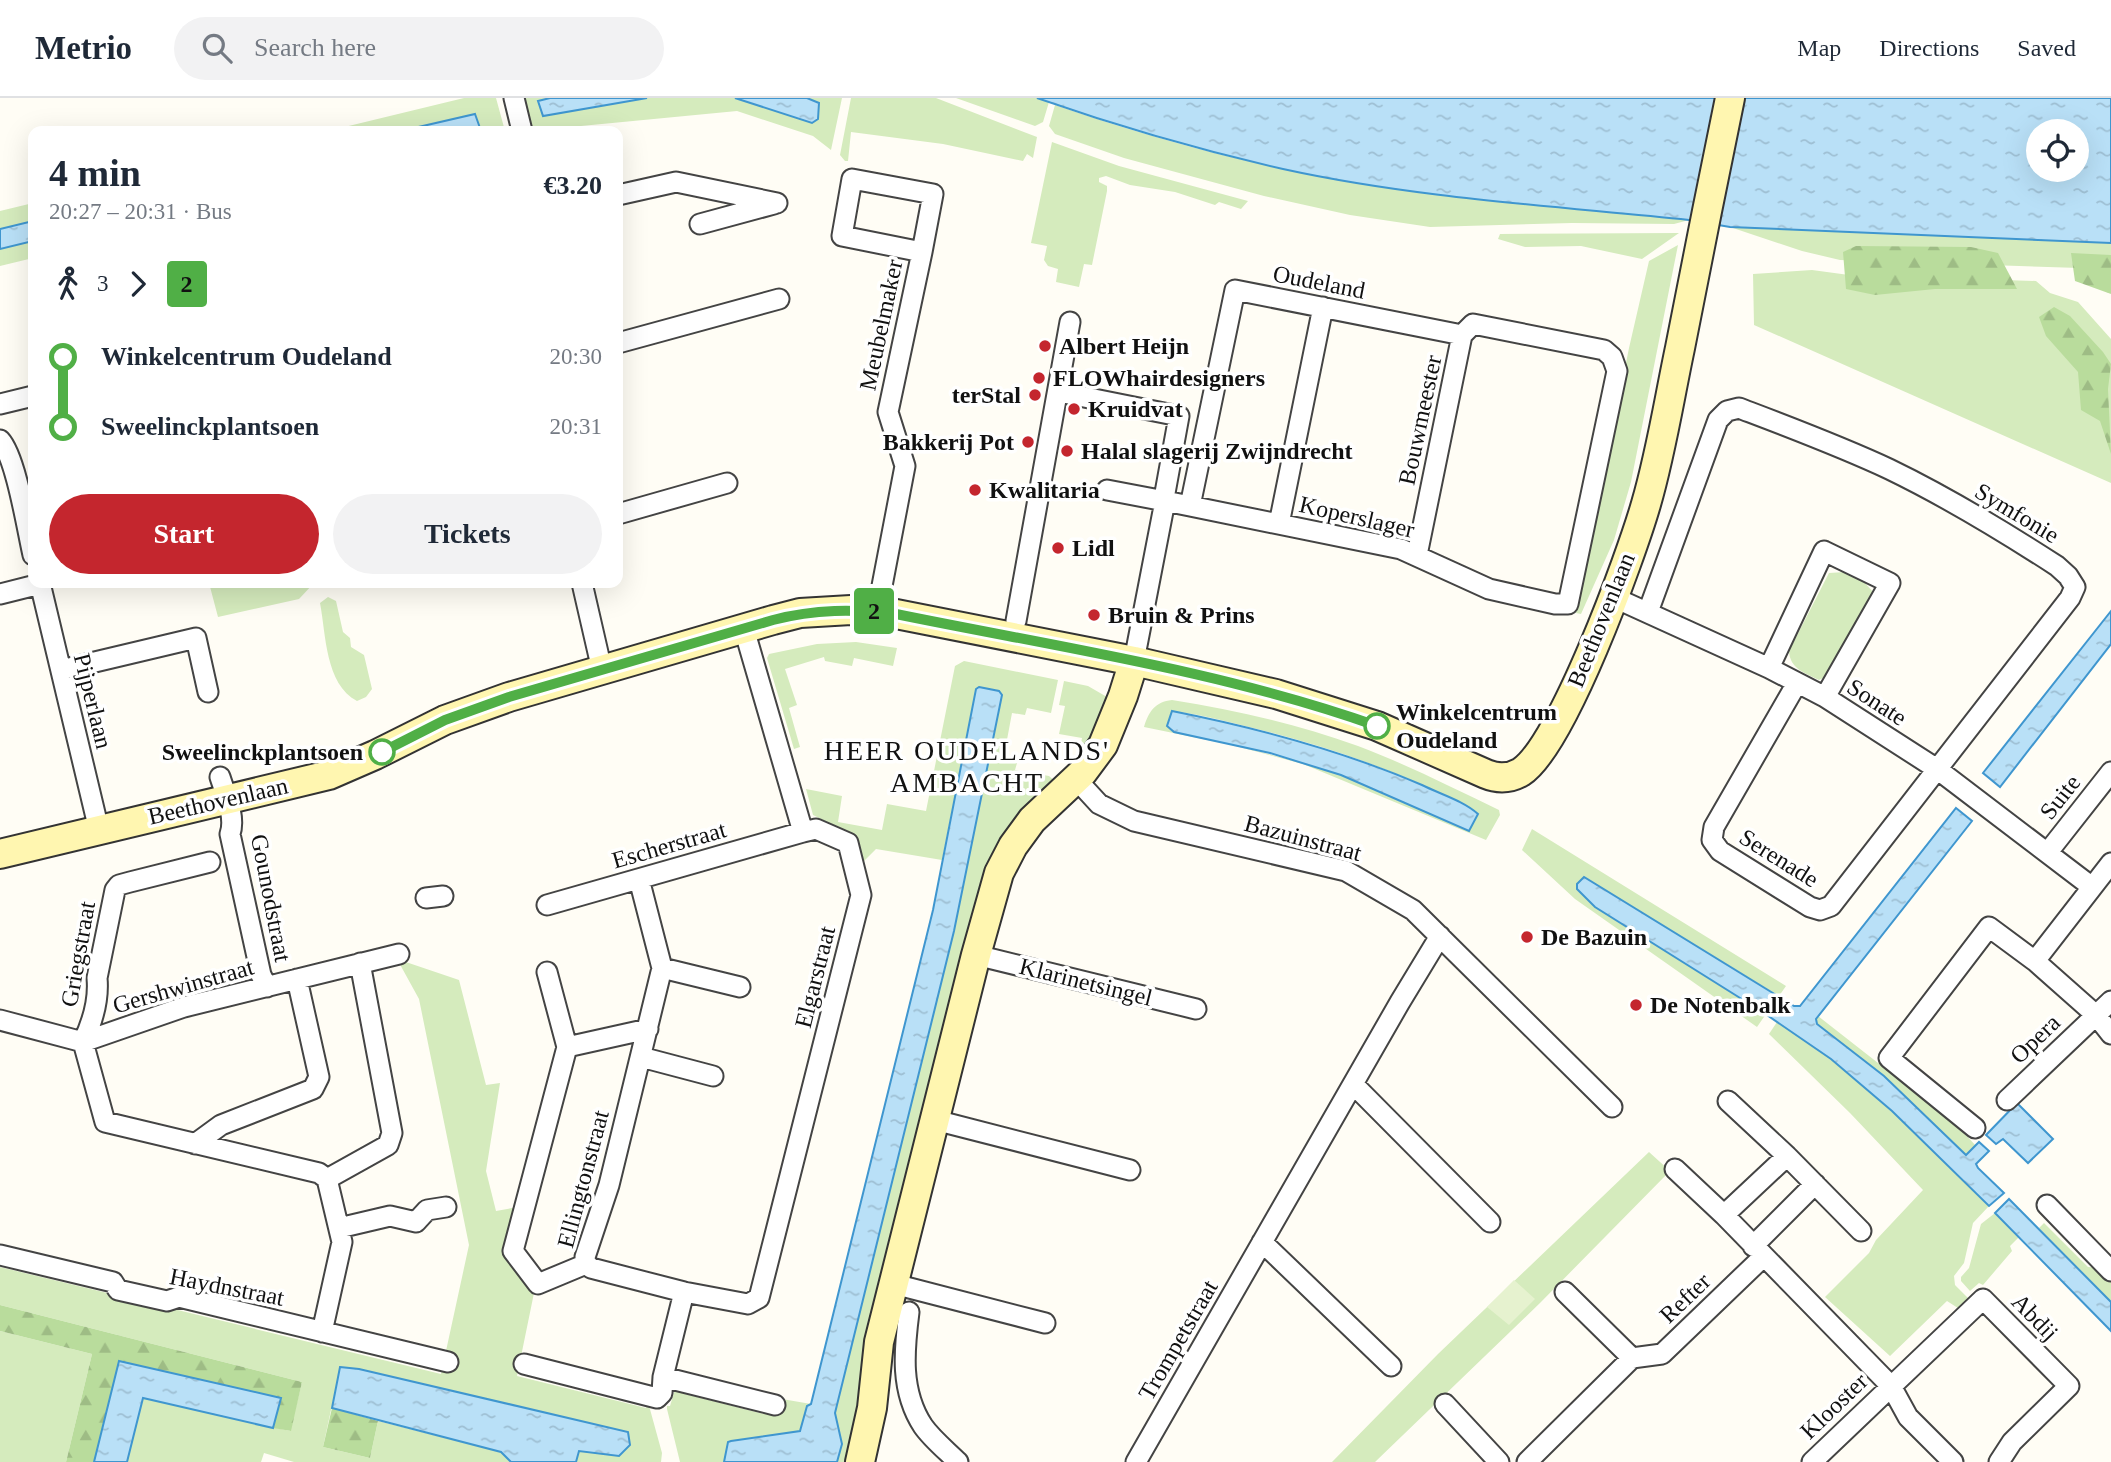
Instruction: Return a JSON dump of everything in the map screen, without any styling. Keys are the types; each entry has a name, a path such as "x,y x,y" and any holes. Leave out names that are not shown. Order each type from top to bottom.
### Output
{"street":[{"path":"514,98 521,126"},
{"name":"Beethovenlaan","path":"0,854 99,830 223,788 329,775 445,720 509,697 800,613 851,610 877,612 1134,661 1304,702 1377,726 1472,769 1502,778 1522,771 1540,751 1585,667 1640,524 1651,484 1730,98"},
{"name":"Meubelmaker","path":"877,612 905,466 888,412 922,252 933,194 852,179 842,236 922,252"},
{"path":"623,194 676,182 777,203 700,224"},
{"name":"Oudeland","path":"1190,506 1235,290 1462,335 1473,324 1604,350 1612,357 1617,371"},
{"path":"623,341 779,299"},
{"path":"1279,524 1323,307"},
{"path":"1016,621 1033,534 1027,519 1075,319"},
{"name":"Bouwmeester","path":"1426,563 1462,335"},
{"name":"Beethovenlaan","path":"1572,583 1617,371"},
{"path":"1059,392 1179,416 1185,413 1200,416"},
{"path":"0,404 28,397"},
{"name":"Symfonie","path":"1718,419 1727,411 1739,408 1888,468 1969,511 2031,549 2057,566 2075,587 2070,598 1937,769"},
{"path":"860,1462 872,1408 880,1342 993,891 1006,859 1031,820 1076,779 1107,739 1134,661 1179,416"},
{"name":"Beethovenlaan","path":"1648,612 1718,419"},
{"path":"0,440 6,446 28,535"},
{"path":"623,513 727,483"},
{"path":"1107,490 1165,497 1190,506"},
{"name":"Koperslager","path":"1190,506 1401,549 1426,563 1489,589 1555,604 1568,604 1572,583"},
{"path":"1769,668 1824,551 1890,583 1825,697"},
{"path":"0,594 28,587"},
{"name":"Pijperlaan","path":"41,588 99,830"},
{"path":"583,588 602,670"},
{"name":"Sonate","path":"1613,597 1769,668 1825,697 1937,769 2092,887"},
{"path":"744,629 803,832"},
{"path":"61,670 196,638 208,692"},
{"name":"Serenade","path":"1797,683 1714,827 1712,840 1720,850 1810,907 1820,910 1830,906 1937,769"},
{"name":"Suite","path":"2048,852 2111,772"},
{"name":"Bazuinstraat","path":"1076,779 1099,804 1133,821 1346,871 1413,910 1612,1107"},
{"name":"Gounodstraat","path":"223,788 233,826 230,834 261,975 267,987"},
{"name":"Elgarstraat","path":"586,1264 591,1268 684,1292 748,1304 759,1298 862,895 848,843 817,829 803,832"},
{"name":"Escherstraat","path":"547,905 803,832"},
{"name":"Griegstraat","path":"83,1042 98,992 97,978 115,890 119,885 210,862"},
{"path":"2035,961 2111,863"},
{"name":"Ellingtonstraat","path":"547,972 567,1047 513,1251 538,1284 586,1264 585,1257 609,1185 641,1057 662,968 639,879"},
{"path":"1975,1128 1889,1058 1989,927 2035,961 2096,1015"},
{"name":"Trompetstraat","path":"1136,1462 1440,936"},
{"name":"Gershwinstraat","path":"83,1042 184,1007 399,954"},
{"name":"Klarinetsingel","path":"976,955 1196,1009"},
{"path":"327,1179 388,1145 392,1133 360,963"},
{"path":"662,968 740,987"},
{"path":"195,1144 221,1125 313,1089 319,1077 297,979"},
{"name":"Opera","path":"2007,1100 2111,1001"},
{"name":"Opera","path":"2096,1015 2111,1034"},
{"path":"0,1020 83,1042 105,1122 319,1173 327,1179 342,1242 322,1332"},
{"path":"567,1047 648,1028"},
{"path":"641,1057 713,1076"},
{"path":"1354,1085 1490,1222"},
{"path":"1728,1101 1861,1231"},
{"path":"935,1120 1130,1170"},
{"path":"1724,1215 1787,1156"},
{"path":"1675,1169 1724,1215 1891,1386 1908,1417 1953,1462"},
{"path":"1758,1251 1815,1184"},
{"path":"2048,1205 2111,1271"},
{"path":"339,1228 390,1216 416,1222 427,1210 446,1207"},
{"path":"1262,1242 1391,1366"},
{"name":"Refter","path":"1632,1358 1662,1354 1758,1251"},
{"name":"Haydnstraat","path":"0,1255 113,1282 118,1290 167,1301 179,1297 448,1362"},
{"path":"894,1284 1045,1322"},
{"path":"524,1364 657,1398 662,1393 663,1377 684,1292"},
{"path":"1527,1462 1632,1358 1566,1292"},
{"name":"Abdij","path":"1891,1386 1983,1299 2068,1386 2012,1443 1999,1462"},
{"path":"909,1312 904,1349 905,1378 912,1401 923,1426 958,1462"},
{"path":"663,1377 775,1405"},
{"name":"Klooster","path":"1812,1462 1891,1386"},
{"path":"1445,1404 1499,1462"}],"green space":[{"path":"464,98 496,98 504,126 479,126 475,114 423,126 349,126"},
{"path":"521,98 842,98 831,150 813,136 737,111 581,126 528,126"},
{"path":"851,98 936,98 1037,137 1033,158 1027,154 1023,161 943,144 851,132 848,161 845,161 840,155"},
{"path":"956,98 1037,98 1049,102 1043,122 1035,126"},
{"path":"1055,105 1198,149 1335,178 1486,199 1689,220 1674,224 1572,223 1430,227 1350,215 1264,196 1124,158 1055,134 1049,126"},
{"path":"1052,142 1119,166 1248,201 1241,209 1219,202 1215,205 1175,192 1130,185 1106,176 1099,178 1099,182 1107,186 1107,191 1092,265 1084,264 1079,287 1056,282 1058,269 1048,266 1044,260 1047,246 1031,243"},
{"path":"28,204 28,222 0,229 0,211"},
{"path":"1730,227 2111,243 2111,269 1840,260 1802,251"},
{"path":"1679,233 1642,259 1581,246 1525,247 1498,239 1500,234"},
{"path":"28,242 28,259 0,266 0,249"},
{"path":"1678,245 1631,482 1614,540 1581,614 1576,613 1649,261"},
{"path":"1856,246 1971,247 1998,253 2017,289 1935,289 1875,295 1846,289 1843,252"},
{"path":"2071,253 2111,255 2111,294 2075,281"},
{"path":"1812,270 1849,275 2036,281 2050,293 2078,302 2111,339 2111,483 1754,325 1753,274"},
{"path":"2054,307 2070,316 2111,364 2108,389 2111,454 2100,421 2081,410 2078,372 2046,336 2039,317"},
{"path":"1845,572 1865,583 1874,593 1825,677 1819,680 1795,666 1789,651 1829,573"},
{"path":"210,588 309,588 299,599 218,617"},
{"path":"328,597 336,601 343,632 350,638 351,647 364,655 372,689 366,697 357,701 346,693 339,683 329,657 320,603"},
{"path":"856,642 897,648 893,666 854,658 852,666 825,661 824,657 785,669 797,705 789,708 800,747 794,749 767,658 769,654 817,644"},
{"path":"964,661 1058,680 1051,713 1027,708 1025,715 1012,713 1003,761 1017,763 1015,770 1049,776 1057,783 1026,813 851,1462 837,1462 842,1444 835,1413 954,931 1001,693 979,687 976,689 942,860 876,849 862,863 854,835 813,815 806,789 842,796 838,822 882,830 887,804 926,811 955,666"},
{"path":"1064,681 1088,686 1107,697 1104,702 1111,705 1102,726 1079,756 1082,738 1059,734 1065,706 1059,705"},
{"path":"1172,700 1243,713 1335,738 1429,776 1499,810 1500,815 1486,840 1303,764 1234,746 1327,770 1478,813 1399,775 1345,755 1261,730 1183,712 1172,711 1167,726 1174,732 1230,745 1144,727 1154,708"},
{"path":"1532,829 1786,986 1779,996 1584,877 1578,884 1595,907 1766,1014 1757,1027 1575,899 1522,850"},
{"path":"397,959 459,980 486,1085 500,1083 486,1171 496,1211 518,1207 504,1256 534,1293 517,1376 646,1408 648,1402 662,1453 661,1462 576,1462 579,1451 628,1432 359,1369 340,1368 323,1447 370,1458 378,1421 501,1452 511,1462 294,1462 264,1453 261,1462 127,1462 143,1398 290,1431 302,1382 0,1305 0,1267 441,1374 469,1245 419,999"},
{"path":"1818,1016 1956,1124 1976,1146 1966,1155 1884,1076 1817,1024 1815,1019"},
{"path":"1777,1022 1831,1059 1892,1111 1989,1206 1973,1223 1964,1263 1954,1276 1955,1285 1969,1299 1961,1310 1947,1301 1890,1356 1825,1297 1869,1253 1876,1240 1923,1190 1850,1113 1769,1034"},
{"path":"1649,1152 1670,1171 1541,1302 1375,1462 1332,1462 1438,1354"},
{"path":"1995,1213 2019,1237 2010,1246 2012,1251 1983,1285 1979,1283 1970,1291 1961,1281 1961,1277 1969,1268 1981,1224"},
{"path":"2044,1223 2088,1267 2105,1268 2102,1273 2111,1282 2111,1302 2039,1228"},
{"path":"1514,1280 1535,1299 1509,1325 1487,1307"},
{"path":"0,1305 302,1382 291,1431 273,1428 281,1398 120,1362 94,1462 66,1462 92,1354 0,1331"},
{"path":"0,1331 92,1354 66,1462 0,1462"},
{"path":"676,1386 685,1394 764,1414 766,1408 782,1399 811,1404 797,1432 728,1442 724,1462 680,1462 667,1409"},
{"path":"332,1408 378,1421 370,1458 323,1447"}],"water":[{"path":"550,98 647,98 543,116 538,101"},
{"path":"735,98 807,98 819,103 818,119 812,123"},
{"path":"1037,98 2111,98 2111,243 1730,227 1689,220 1434,194 1283,169 1128,128"},
{"path":"475,114 479,126 423,126"},
{"path":"28,222 28,242 0,249 0,229"},
{"path":"2111,611 2111,644 2000,787 1983,773"},
{"path":"979,687 999,691 1002,695 954,931 835,1413 842,1444 837,1462 724,1462 728,1442 800,1431 807,1406 811,1404 933,910 976,689"},
{"path":"1172,711 1268,733 1361,761 1452,798 1478,814 1469,831 1341,775 1270,753 1174,732 1167,726"},
{"path":"1956,808 1972,821 1816,1019 1817,1024 1884,1076 1966,1155 1979,1142 1989,1151 1976,1164 2004,1193 1989,1206 1892,1111 1831,1059 1764,1013 1595,907 1577,889 1577,884 1584,877 1794,1006 1800,1006"},
{"path":"2017,1103 2053,1139 2028,1163 2003,1139 1996,1144 1986,1135"},
{"path":"2009,1199 2111,1302 2111,1331 1995,1213"},
{"path":"119,1361 281,1398 273,1428 143,1398 127,1462 94,1462"},
{"path":"340,1367 359,1369 628,1432 630,1445 619,1456 579,1451 576,1462 511,1462 501,1452 332,1408"}],"bus line":[{"name":"2","path":"382,752 445,720 509,697 800,613 851,610 896,614 1173,670 1304,702 1377,726"}],"place":[{"name":"Albert Heijn","path":"1045,346"},
{"name":"FLOWhairdesigners","path":"1039,378"},
{"name":"terStal","path":"1035,395"},
{"name":"Kruidvat","path":"1074,409"},
{"name":"Bakkerij Pot","path":"1028,442"},
{"name":"Halal slagerij Zwijndrecht","path":"1067,451"},
{"name":"Kwalitaria","path":"975,490"},
{"name":"Lidl","path":"1058,548"},
{"name":"Bruin & Prins","path":"1094,615"},
{"name":"Winkelcentrum Oudeland","path":"1377,726"},
{"name":"Sweelinckplantsoen","path":"382,752"},
{"name":"De Bazuin","path":"1527,937"},
{"name":"De Notenbalk","path":"1636,1005"}],"district":[{"name":"HEER OUDELANDS' AMBACHT","path":"967,766"}]}
